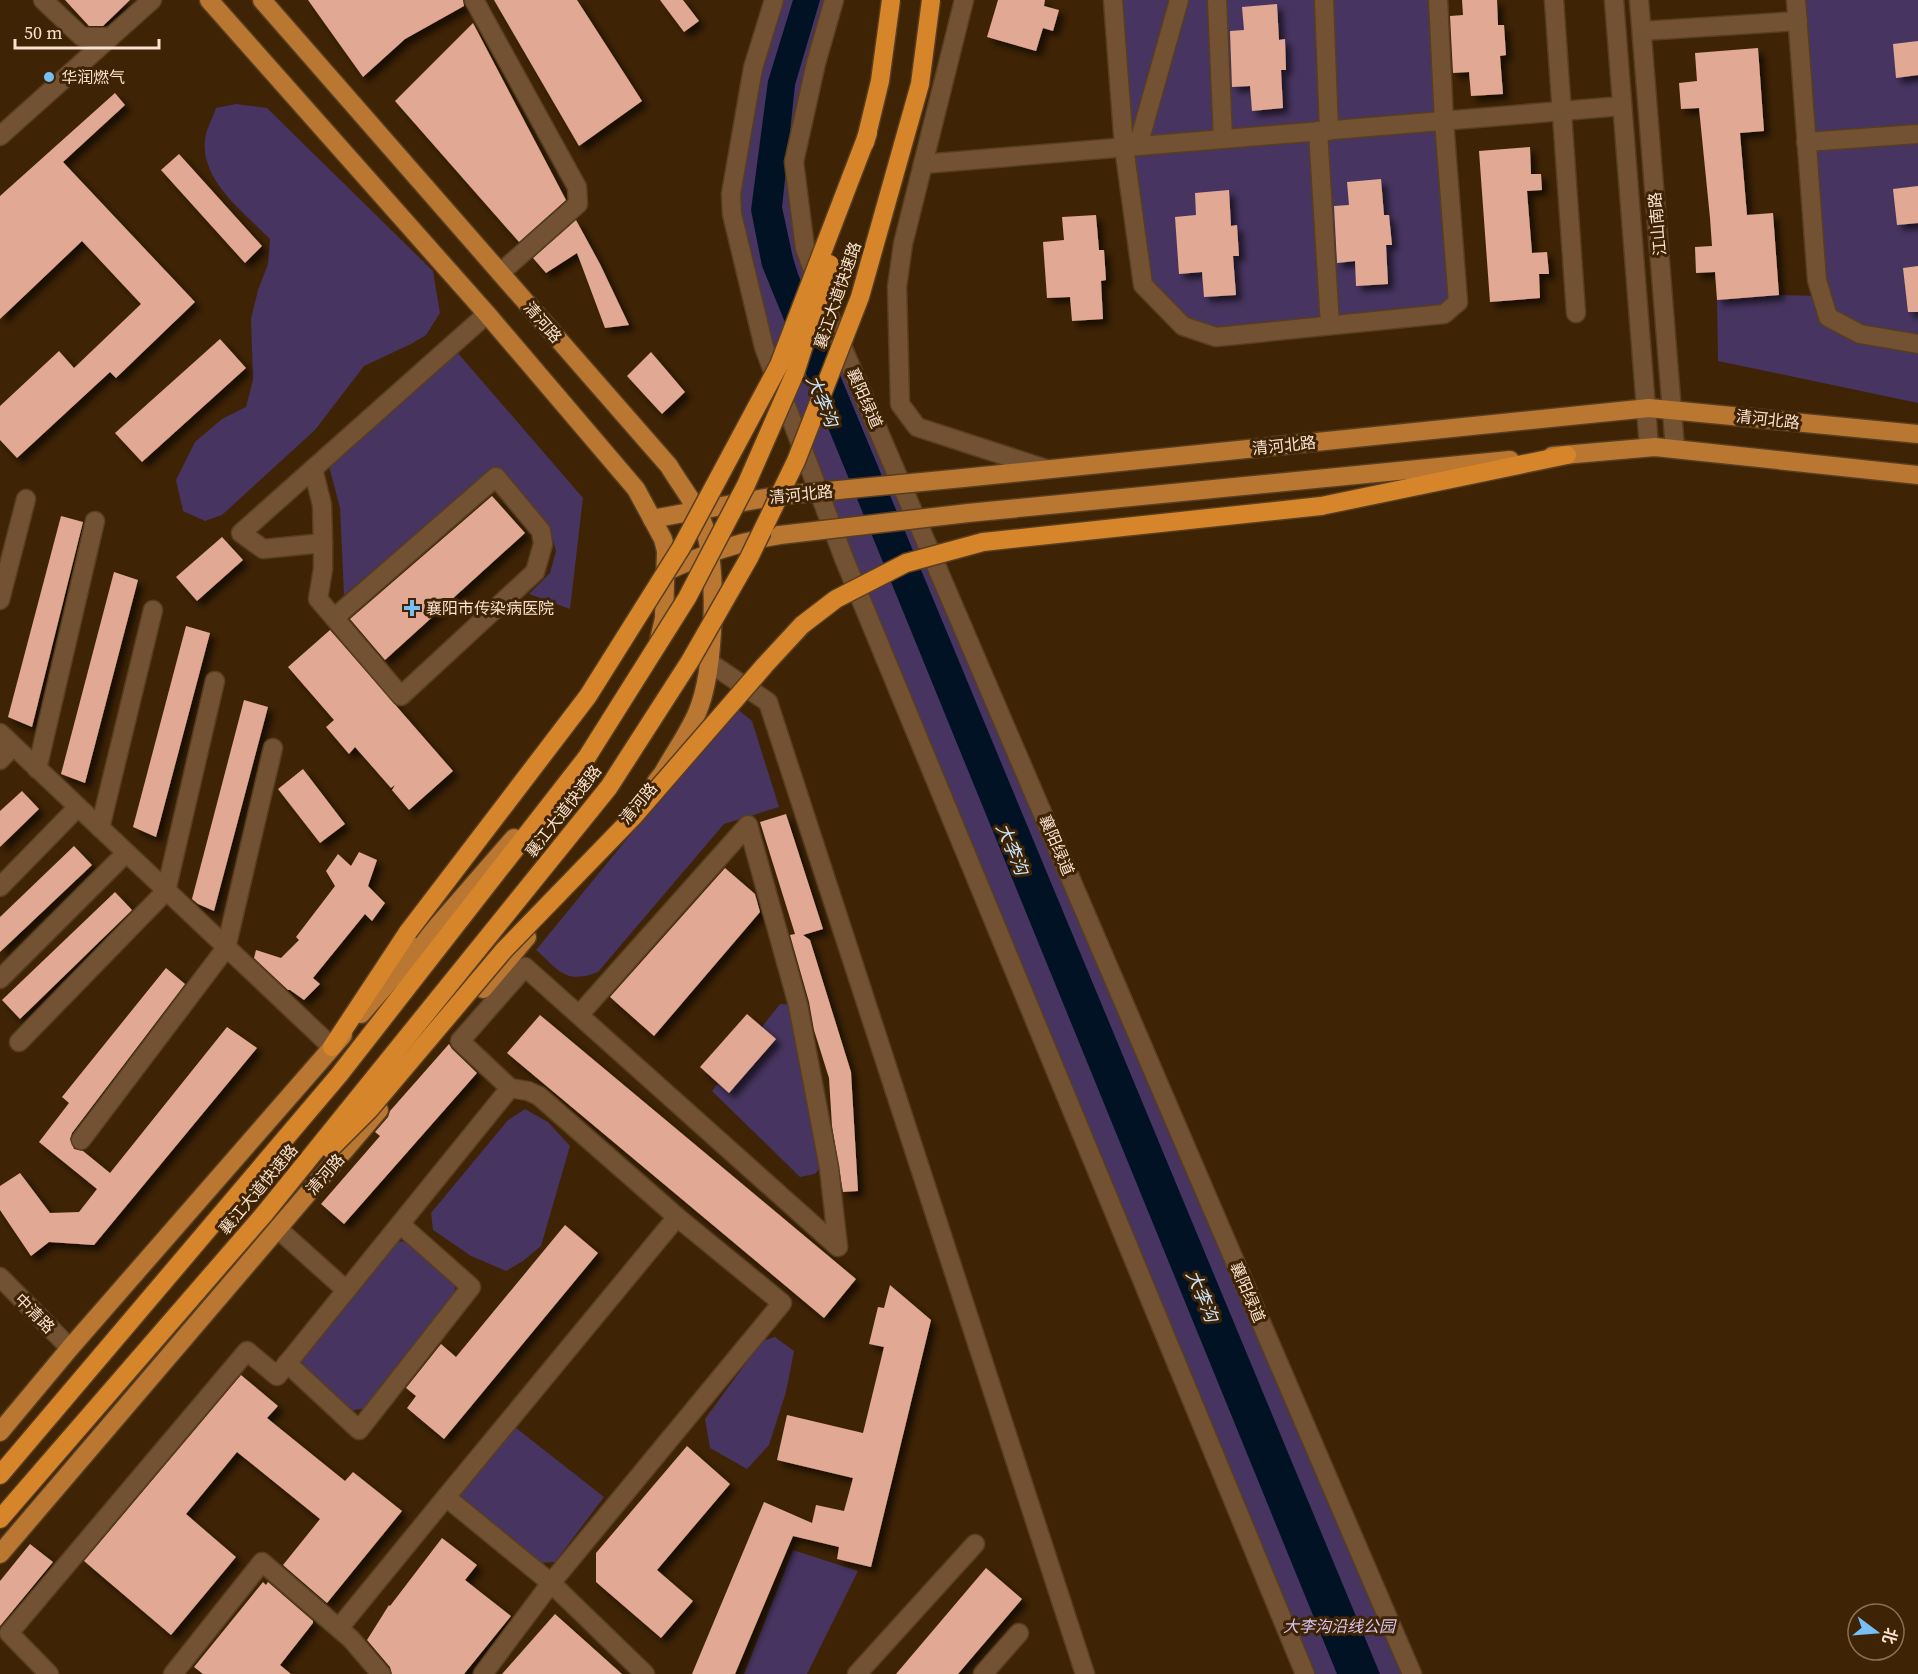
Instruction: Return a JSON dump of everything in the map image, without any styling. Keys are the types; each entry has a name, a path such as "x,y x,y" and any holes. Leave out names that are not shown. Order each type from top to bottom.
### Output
{"highway":[{"name":"襄江大道快速路","path":"0,1475 339,1075 587,757 687,598 746,485 795,373 835,248 868,133 880,81 891,0"},
{"name":"襄江大道快速路","path":"0,1519 265,1214 609,787 690,661 749,558 796,461 860,297 920,84 931,0"},
{"path":"332,1047 408,932 588,696 681,548 779,365 868,133"},
{"path":"265,1214 369,1110 504,950 633,817 802,625 836,598 906,563 983,542 1321,506 1567,455"}],"main road":[{"path":"0,1432 70,1348 528,822 633,693 654,657 664,618 666,551 663,539 636,489 487,314 209,0"},
{"name":"清河路","path":"0,1554 511,956 663,773 697,712 710,663 713,600 709,552 703,523 669,466 262,0"},
{"name":"清河北路","path":"652,519 776,496 1646,408 1918,434"},
{"path":"665,572 709,552 780,535 968,513 1649,447 1918,475"}],"street":[{"path":"43,0 82,37 111,37"},
{"path":"0,136 152,0"},
{"path":"474,0 577,187 578,204 500,273"},
{"path":"774,0 753,68 731,194 732,214 764,347 845,561 1305,1674"},
{"name":"襄阳绿道","path":"834,0 816,63 794,162 804,248 832,323 1412,1674"},
{"path":"964,0 903,244 897,287 900,404 917,427 1046,469"},
{"path":"1113,0 1131,147 1143,285 1183,326 1216,337 1444,314 1458,302 1444,121 1438,0"},
{"path":"1131,147 1179,0"},
{"path":"1217,0 1223,139"},
{"path":"1324,0 1324,131 1330,325"},
{"path":"1554,0 1576,313"},
{"name":"江山南路","path":"1614,0 1649,447"},
{"name":"江山南路","path":"1639,0 1675,449"},
{"path":"1796,0 1816,280 1828,317 1860,334 1918,344"},
{"path":"1642,31 1798,21"},
{"path":"923,164 1622,106"},
{"path":"1806,142 1918,134"},
{"path":"323,543 264,549 241,533 487,314"},
{"path":"313,469 322,505 323,569 318,598 334,618 401,696 534,572 543,544 541,531 496,477 334,618"},
{"path":"0,600 26,499"},
{"path":"37,768 95,521"},
{"path":"100,828 153,610"},
{"path":"710,663 768,702 1085,1674"},
{"path":"19,1042 166,891 215,681"},
{"path":"0,733 332,1047"},
{"path":"0,760 14,746"},
{"path":"81,1140 226,948 273,748"},
{"path":"0,887 78,807"},
{"path":"483,1674 551,1584 782,1303 677,1217 539,1096 528,1091 510,1088 460,1041 525,967 838,1247 829,1168 798,1005 748,825 579,1015"},
{"path":"0,979 126,853"},
{"path":"49,1674 9,1633 247,1351 277,1376 510,1088"},
{"path":"339,1628 677,1217"},
{"path":"287,1363 359,1430 471,1287 400,1224"},
{"path":"278,1229 346,1290"},
{"name":"中清路","path":"0,1278 70,1348"},
{"path":"446,1497 551,1584 645,1674"},
{"path":"857,1674 975,1544"},
{"path":"173,1674 262,1562 351,1639 381,1674"},
{"path":"983,1674 1019,1633"}],"green space":[{"name":"大李沟沿线公园","path":"773,0 834,0 794,162 805,248 1412,1674 1306,1674 764,347 731,194"},
{"path":"1113,0 1438,0 1458,302 1444,314 1216,337 1183,326 1143,285"},
{"path":"1796,0 1918,0 1918,403 1718,361 1717,300 1779,295 1821,296"},
{"path":"236,104 267,108 433,271 440,313 426,335 364,366 315,430 222,515 205,521 183,511 176,480 195,442 222,419 246,407 253,380 251,319 258,290 268,264 270,239 226,195 209,169 205,154 205,139 216,108"},
{"path":"457,352 583,498 570,609 529,594 550,573 556,551 551,533 493,469 344,595 340,508 329,466"},
{"path":"735,707 752,721 779,807 724,824 598,972 578,977 563,973 536,950"},
{"path":"780,1004 798,1005 821,1167 815,1174 800,1177 712,1091"},
{"path":"525,1109 548,1122 570,1146 541,1246 506,1271 471,1256 433,1230 431,1213 508,1120"},
{"path":"419,1241 453,1270 457,1304 376,1407 340,1412 303,1379 301,1346 385,1242"},
{"path":"775,1337 794,1351 786,1392 769,1445 747,1469 710,1448 705,1419 762,1341"},
{"path":"511,1424 604,1497 555,1562 538,1563 459,1499 459,1490"},
{"path":"793,1550 858,1571 807,1674 744,1674"}],"water":[{"name":"大李沟","path":"793,0 820,0 795,85 782,207 798,274 1380,1674 1337,1674 762,266 751,210 768,81"}],"building":[{"path":"65,0 130,0 103,26 89,26"},
{"path":"308,0 463,0 464,6 405,39 363,77"},
{"path":"494,0 577,0 642,101 579,146"},
{"path":"660,0 683,0 699,21 684,32"},
{"path":"998,0 1045,0 1044,6 1059,10 1053,31 1043,28 1036,51 987,37"},
{"path":"1462,0 1497,0 1498,25 1504,25 1506,55 1500,56 1503,94 1471,96 1469,72 1453,73 1450,16 1463,15"},
{"path":"1277,4 1279,40 1285,39 1286,70 1281,70 1283,108 1252,111 1250,86 1232,87 1230,31 1244,30 1242,7"},
{"path":"473,23 566,200 519,242 395,101"},
{"path":"1918,41 1918,75 1896,78 1893,44"},
{"path":"1758,48 1764,131 1740,133 1747,215 1773,213 1779,295 1717,300 1715,272 1696,273 1695,247 1712,246 1710,218 1699,108 1681,109 1679,83 1697,81 1695,53"},
{"path":"115,93 125,105 63,162 195,302 116,378 110,372 17,458 0,440 0,406 59,351 74,368 141,304 82,241 0,319 0,196"},
{"path":"1530,147 1531,174 1541,174 1542,190 1527,191 1532,253 1547,252 1549,274 1539,274 1540,298 1490,302 1479,151"},
{"path":"179,154 262,246 245,263 161,170"},
{"path":"1381,179 1384,215 1389,215 1392,245 1386,245 1388,284 1356,286 1355,261 1337,263 1334,206 1349,205 1347,182"},
{"path":"1918,186 1918,223 1897,225 1893,189"},
{"path":"1229,190 1231,226 1237,225 1239,256 1233,256 1236,295 1204,297 1202,272 1179,274 1175,217 1196,215 1195,193"},
{"path":"1096,215 1099,250 1104,250 1106,280 1101,281 1103,319 1072,321 1070,297 1047,298 1043,242 1064,240 1062,217"},
{"path":"576,220 629,325 605,328 577,253 546,273 533,258"},
{"path":"1918,266 1918,312 1908,312 1903,268"},
{"path":"220,339 246,368 142,462 115,433"},
{"path":"651,352 685,392 662,414 627,376"},
{"path":"492,496 525,533 385,660 350,619"},
{"path":"61,516 83,522 32,727 8,717"},
{"path":"222,537 243,560 197,601 176,577"},
{"path":"114,572 138,580 85,783 61,774"},
{"path":"186,626 210,633 156,837 133,827"},
{"path":"330,630 453,771 409,810 392,790 395,785 391,788 355,747 349,754 326,727 334,720 288,667"},
{"path":"244,700 268,707 214,911 192,899"},
{"path":"303,769 345,824 320,843 278,789"},
{"path":"22,791 39,809 0,847 0,811"},
{"path":"786,814 823,929 803,935 810,940 851,1072 858,1191 843,1192 832,1126 829,1078 814,1030 809,1002 790,935 795,934 760,822"},
{"path":"74,846 92,865 0,952 0,917"},
{"path":"359,852 377,860 368,886 385,903 372,921 365,914 313,978 320,984 304,1000 288,990 254,958 256,950 281,958 299,940 296,937 335,886 326,871 338,854 351,866"},
{"path":"725,868 755,894 760,912 654,1036 610,997"},
{"path":"115,892 132,910 20,1019 2,1000"},
{"path":"166,968 185,984 72,1133 70,1139 74,1149 83,1151 110,1173 227,1027 257,1048 94,1245 49,1242 31,1256 0,1210 0,1186 20,1173 50,1213 79,1212 97,1189 39,1142 69,1103 62,1097"},
{"path":"747,1014 776,1039 729,1093 700,1067"},
{"path":"540,1015 856,1279 824,1318 507,1053"},
{"path":"449,1044 477,1073 344,1224 321,1204 380,1136 375,1132 388,1117 390,1111"},
{"path":"565,1225 598,1253 444,1439 407,1408 416,1396 406,1388 441,1344 456,1357"},
{"path":"890,1285 931,1320 871,1567 837,1559 839,1547 793,1536 735,1674 692,1674 764,1502 812,1523 816,1505 844,1511 853,1478 777,1460 787,1415 863,1433 884,1347 869,1344 878,1307 884,1308"},
{"path":"241,1375 278,1406 267,1418 345,1481 353,1472 402,1511 327,1603 283,1565 320,1519 237,1452 186,1514 236,1557 171,1635 84,1561"},
{"path":"687,1446 730,1484 657,1570 693,1601 661,1638 596,1582 596,1553"},
{"path":"442,1538 477,1565 465,1580 511,1616 464,1674 392,1674 390,1667 367,1640 389,1605"},
{"path":"30,1544 53,1562 0,1626 0,1581"},
{"path":"986,1568 1022,1599 958,1674 896,1674"},
{"path":"263,1582 266,1585 268,1582 313,1621 280,1665 291,1674 203,1674 194,1667"},
{"path":"555,1614 622,1674 502,1674"}],"place":[{"name":"华润燃气","path":"49,77"},
{"name":"襄阳市传染病医院","path":"412,608"}]}
